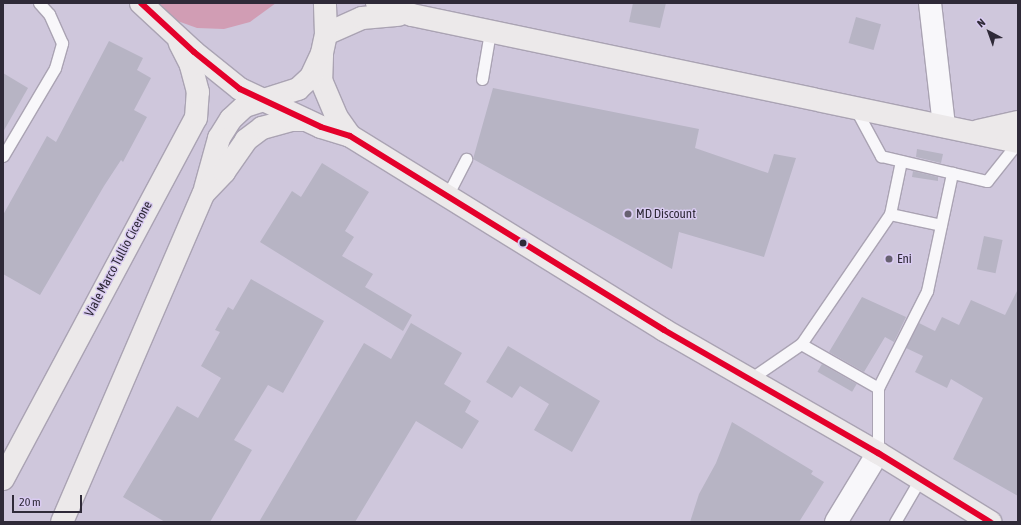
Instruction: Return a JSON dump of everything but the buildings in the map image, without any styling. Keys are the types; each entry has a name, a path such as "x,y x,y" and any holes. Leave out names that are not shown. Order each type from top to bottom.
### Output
{"street":[{"path":"141,3 227,80 262,100 305,120 350,136 750,380 878,453 990,522"},
{"path":"325,3 321,80 336,116 350,136"},
{"path":"377,3 412,15 490,32 1018,142"},
{"path":"930,3 944,126"},
{"path":"62,522 204,193 219,138 231,118 245,106 298,89 311,77 324,43 362,18 412,15"},
{"name":"Viale Marco Tullio Cicerone","path":"3,479 196,118 198,92 191,65 176,34"},
{"path":"204,193 224,172 246,140 262,128 291,120 305,120"},
{"path":"974,132 1018,122"},
{"path":"836,522 878,453"}],"lane":[{"path":"3,156 55,68 62,43 48,14 39,3"},
{"path":"482,79 490,32"},
{"path":"854,108 881,156 987,181 1018,142"},
{"path":"447,196 466,158"},
{"path":"750,380 801,344 890,214 901,161"},
{"path":"878,453 878,388 927,290 952,173"},
{"path":"890,214 941,225"},
{"path":"801,344 878,388"},
{"path":"895,522 920,479"}],"shaded area":[{"path":"153,3 276,3 250,22 224,29 197,28 172,19"}],"transit line":[{"path":"141,3 194,52 240,89 321,127 350,136 664,330 878,453 990,522"}],"place":[{"name":"MD Discount","path":"628,214"},
{"name":"Eni","path":"889,259"}]}
